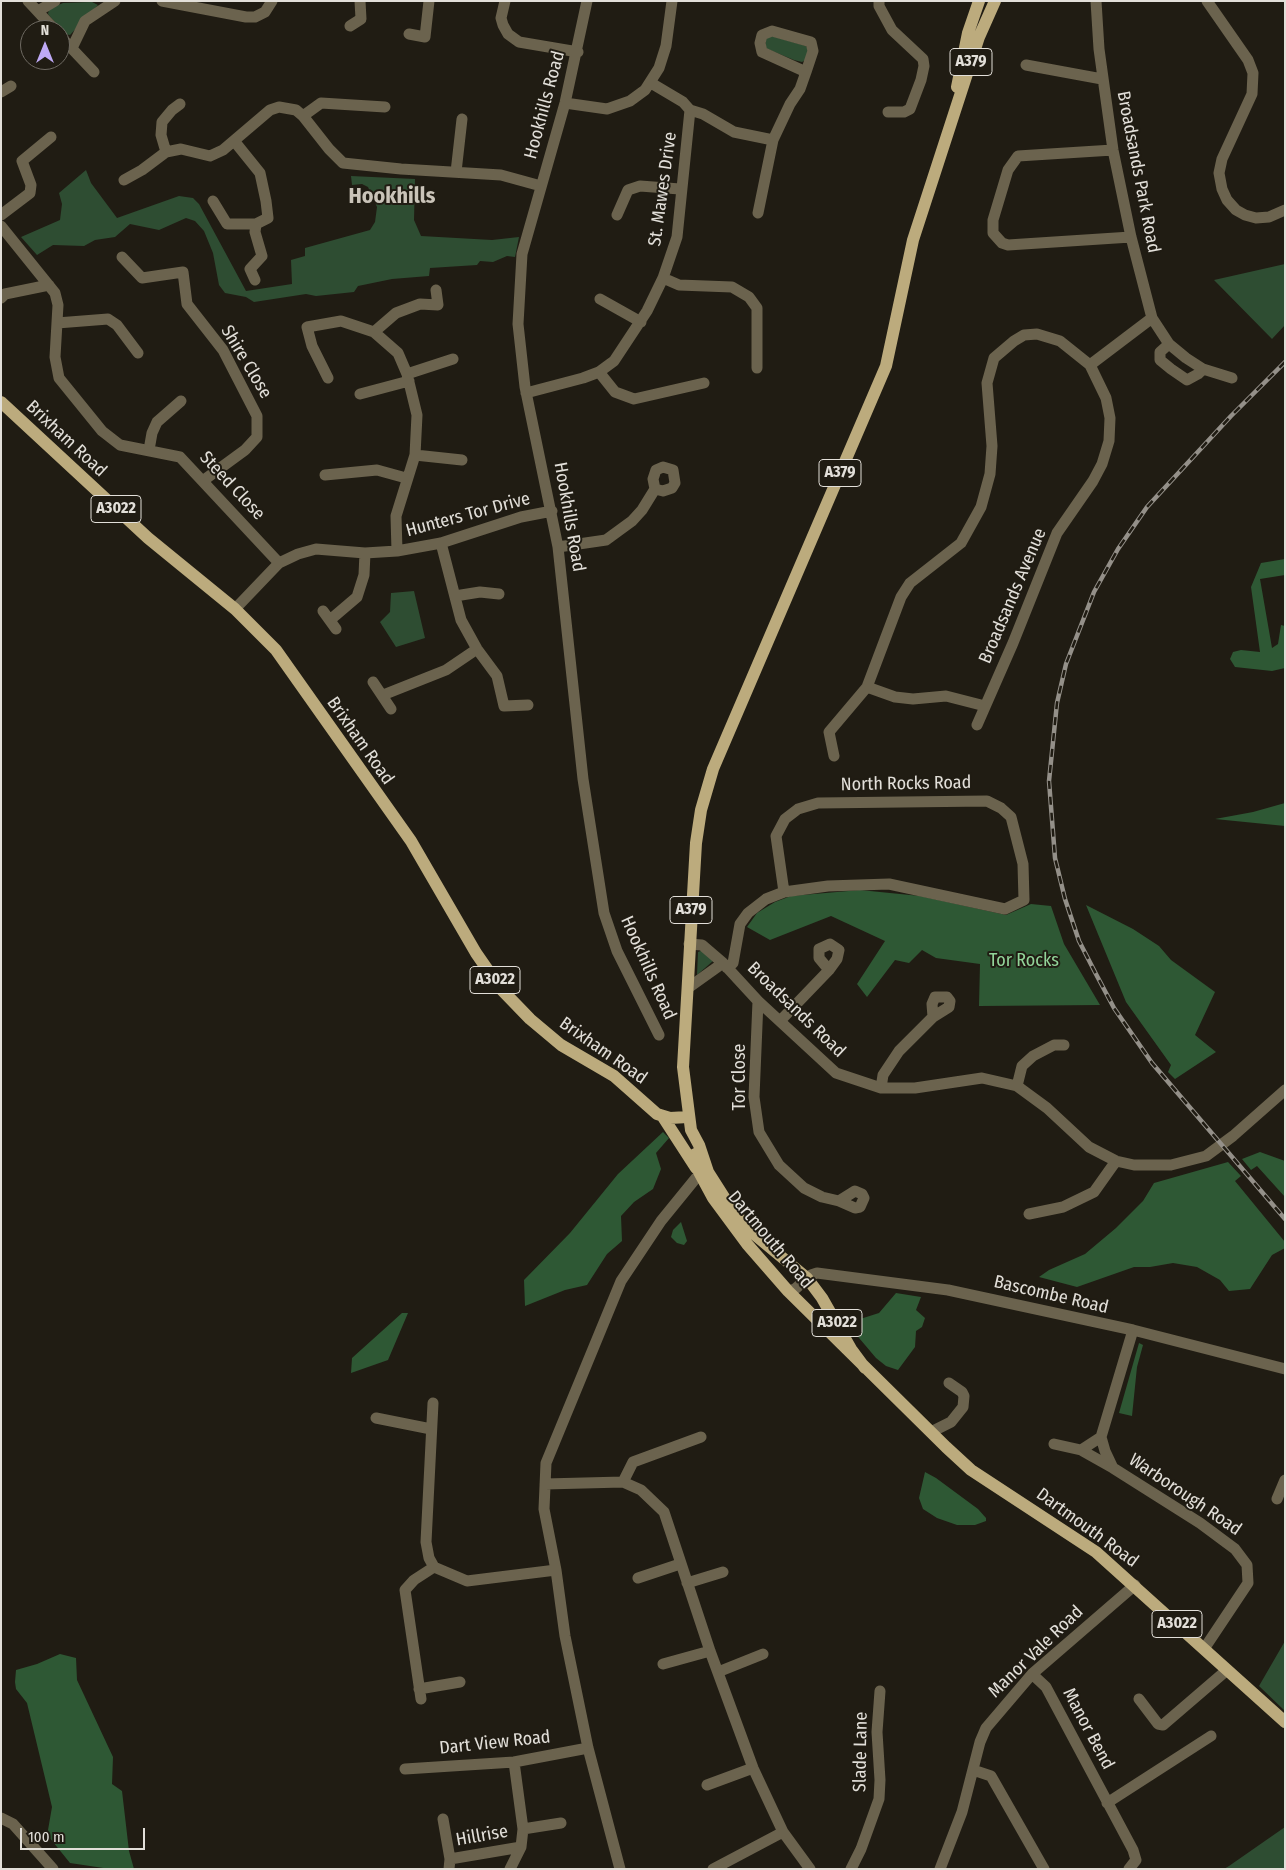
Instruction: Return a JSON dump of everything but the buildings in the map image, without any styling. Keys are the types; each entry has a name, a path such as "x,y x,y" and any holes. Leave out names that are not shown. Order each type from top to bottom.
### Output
{"main road":[{"name":"A379","path":"952,124 958,78 968,33 979,1"},
{"name":"A379","path":"688,1117 683,1067 689,944 696,843 707,788 886,366 913,240 979,37 994,2"},
{"name":"Brixham Road","path":"1,402 148,538 235,609 276,650 349,757 411,842 476,953 501,989 530,1019 561,1045 614,1076 663,1117 702,1173"},
{"path":"663,1117 688,1117 702,1173"},
{"name":"Dartmouth Road","path":"702,1173 749,1230 807,1278 822,1298 851,1349 866,1368"},
{"name":"Dartmouth Road","path":"702,1173 722,1213 788,1291 971,1470 1096,1552 1135,1585 1285,1722"}],"street":[{"path":"28,1 46,20"},
{"path":"38,10 54,1"},
{"path":"94,72 72,48 85,21 115,1"},
{"path":"162,1 234,16 255,17 265,12 272,1"},
{"path":"350,26 365,20 360,1"},
{"path":"409,34 430,38 429,1"},
{"path":"504,1 501,18 503,25 508,34 519,42 578,52"},
{"name":"Hookhills Road","path":"587,1 578,52 565,103 522,254 518,296 518,324 526,393 558,547 583,779 604,913 617,951 659,1036"},
{"path":"565,103 607,109 630,101 651,83 659,68 666,46 672,1"},
{"path":"879,1 892,30 923,59 924,66 910,109 904,112 888,112"},
{"name":"Broadsands Park Road","path":"1096,1 1102,79 1113,150 1131,237 1152,318 1169,344 1203,369 1232,378"},
{"path":"1207,1 1248,60 1253,73 1252,94 1222,159 1219,173 1222,189 1227,200 1236,210 1256,218 1269,217 1285,210"},
{"path":"758,213 772,140 790,104 800,89 806,72 813,51 811,42 772,31 762,35 760,43 762,52 806,72"},
{"path":"1026,65 1102,79"},
{"name":"St. Mawes Drive","path":"526,393 599,372 614,362 641,322 664,278 677,236 680,189 687,150 690,110 683,102 651,83"},
{"path":"303,116 321,103 385,106"},
{"path":"166,152 161,135 162,122 180,104"},
{"path":"124,180 142,170 166,152 182,149 210,156 235,142 270,110 288,108 303,116 329,149 343,163 401,169 501,175 541,186"},
{"path":"690,110 703,114 734,132 772,140"},
{"path":"456,172 462,119"},
{"path":"1,215 30,193 31,185 23,168 22,161 50,137"},
{"path":"213,200 227,224 256,224 268,218 260,173 235,142"},
{"path":"1113,150 1018,156 1008,170 993,220 993,233 1002,243 1008,245 1131,237"},
{"path":"617,216 628,190 640,186 680,189"},
{"path":"255,280 250,269 262,256 256,224"},
{"name":"Steed Close","path":"1,226 55,293 58,305 55,357 59,378 102,431 120,445 180,457 204,480 279,563"},
{"name":"Shire Close","path":"122,257 142,278 183,266 187,304 223,350 253,406 259,422 257,437 252,444 204,480"},
{"path":"664,278 679,285 732,287 749,297 756,308 757,368"},
{"path":"1,298 5,294 49,285"},
{"path":"374,332 396,313 420,304 438,305 436,290"},
{"path":"600,299 641,322"},
{"path":"1090,365 1152,318"},
{"path":"57,323 108,319 117,326 138,353"},
{"path":"328,378 312,346 307,327 341,321 374,332 398,353 408,377 417,415 415,455 406,478 396,516 397,552"},
{"name":"Broadsands Avenue","path":"834,756 829,732 867,687 900,597 910,583 960,543 981,507 990,474 992,446 987,383 994,358 1014,340 1024,335 1037,334 1060,341 1090,365 1100,382 1110,418 1107,451 1093,481 1057,533 1014,643 977,725"},
{"path":"1169,344 1160,352 1160,360 1171,370 1187,380 1203,369"},
{"path":"360,394 453,359"},
{"path":"599,372 615,392 634,399 704,383"},
{"path":"149,450 152,432 157,422 181,402"},
{"path":"415,455 462,460"},
{"path":"334,460 330,473 377,470 406,478"},
{"path":"558,547 606,540 632,521 655,489"},
{"name":"Hunters Tor Drive","path":"235,609 279,563 316,549 365,553 397,552 441,543 521,517 552,511"},
{"path":"441,543 460,620 477,649 497,676 499,707 528,704"},
{"path":"329,620 357,597 364,575 365,553"},
{"path":"455,596 480,592 499,594"},
{"path":"383,695 446,670 477,649"},
{"path":"373,682 391,709"},
{"path":"867,687 895,697 946,696 985,706"},
{"name":"North Rocks Road","path":"725,966 733,962 740,924 748,913 766,899 784,892 828,886 889,884 1005,910 1024,900 1023,864 1011,817 987,801 818,803 798,809 785,820 776,836 784,892"},
{"path":"689,944 702,945 725,966"},
{"name":"Broadsands Road","path":"688,988 725,966 758,1001 836,1073 881,1088 915,1088 982,1078 1017,1086 1048,1108 1089,1146 1116,1161 1148,1167 1172,1165 1206,1156 1233,1136 1285,1090"},
{"path":"780,1021 828,970"},
{"name":"Tor Close","path":"758,1001 754,1097 759,1132 778,1165 794,1180 822,1197 839,1201"},
{"path":"881,1088 883,1075 899,1051 933,1017"},
{"path":"1017,1086 1022,1066 1033,1056 1054,1046 1064,1046"},
{"path":"1029,1214 1063,1207 1094,1192 1116,1161"},
{"path":"620,1869 588,1748 565,1636 556,1570 544,1509 546,1463 621,1281 661,1220 702,1173"},
{"name":"Bascombe Road","path":"807,1278 817,1273 948,1290 1133,1330 1285,1369"},
{"path":"788,1291 795,1289 807,1278"},
{"path":"1080,1450 1101,1437 1133,1330"},
{"path":"931,1432 951,1422 963,1407 962,1392 949,1383"},
{"path":"432,1403 426,1542 429,1558 434,1567 467,1581 556,1570"},
{"path":"376,1418 431,1429"},
{"path":"623,1482 634,1462 701,1437"},
{"name":"Warborough Road","path":"1101,1437 1114,1468 1200,1523 1235,1549 1244,1559 1248,1583 1204,1649"},
{"path":"1054,1444 1080,1450 1114,1468"},
{"path":"1277,1499 1285,1480"},
{"path":"545,1484 623,1482 640,1490 664,1512 710,1651 753,1768 783,1832 810,1869"},
{"path":"638,1578 680,1564"},
{"path":"434,1567 414,1580 405,1590 420,1694 460,1682"},
{"path":"687,1583 722,1572"},
{"name":"Manor Vale Road","path":"940,1869 962,1812 972,1770 986,1728 1032,1674 1135,1585"},
{"path":"664,1664 710,1651"},
{"path":"718,1672 763,1654"},
{"path":"1139,1699 1158,1724 1163,1725 1227,1670"},
{"name":"Manor Bend","path":"1032,1674 1046,1687 1133,1850 1136,1860 1129,1869"},
{"name":"Slade Lane","path":"851,1869 861,1849 879,1799 880,1780 877,1732 880,1690"},
{"path":"1107,1803 1212,1736"},
{"name":"Dart View Road","path":"405,1769 514,1762 588,1748"},
{"name":"Hillrise","path":"510,1869 521,1847 523,1830 514,1762"},
{"path":"707,1785 753,1768"},
{"path":"972,1770 991,1776 1044,1869"},
{"path":"1,1818 13,1824 53,1869"},
{"name":"Hillrise","path":"443,1819 450,1864 521,1847"},
{"name":"Hillrise","path":"523,1830 561,1822"},
{"path":"713,1869 783,1832"}],"green space":[{"path":"92,2 98,5 70,35 70,20 53,20 48,14 49,9 63,3"},
{"path":"772,36 806,46 809,50 807,59 802,62 794,60 765,48 766,37"},
{"path":"86,170 91,183 117,218 179,196 193,198 199,204 246,291 292,284 291,260 305,256 305,248 370,230 375,222 377,207 368,187 362,184 352,185 351,176 415,179 414,220 421,236 492,240 519,237 515,257 507,256 493,262 480,261 477,265 430,268 429,276 392,279 358,286 354,292 316,296 306,294 254,302 246,297 225,293 219,285 213,253 204,231 195,221 186,218 159,230 130,224 115,237 95,240 84,246 53,245 37,255 21,237 60,220 62,204 59,193"},
{"path":"1285,264 1285,325 1272,339 1214,280"},
{"path":"1285,559 1285,575 1260,579 1272,648 1278,644 1281,625 1285,626 1285,668 1272,671 1235,667 1230,659 1233,652 1241,650 1260,652 1251,587 1261,563"},
{"path":"414,591 425,638 396,647 380,622 390,612 391,593"},
{"path":"1285,803 1285,826 1215,819 1253,812"},
{"name":"Tor Rocks","path":"860,890 920,896 1006,915 1031,904 1051,906 1064,944 1100,1005 979,1006 980,964 936,958 922,950 909,963 895,960 867,997 857,984 885,941 831,916 770,940 747,927 757,913 775,902 791,896"},
{"path":"1086,905 1133,929 1159,946 1171,960 1215,992 1195,1035 1216,1052 1175,1079 1168,1072 1171,1065 1126,1002"},
{"path":"703,950 713,961 697,975 698,952"},
{"path":"663,1132 669,1138 656,1153 661,1169 653,1189 634,1202 621,1216 622,1241 607,1254 587,1285 565,1290 525,1306 524,1280 570,1233 618,1174"},
{"path":"1260,1152 1285,1161 1285,1197 1257,1166 1251,1170 1242,1159"},
{"path":"1228,1162 1241,1176 1235,1181 1285,1242 1285,1248 1272,1255 1250,1289 1229,1291 1220,1280 1197,1267 1173,1263 1150,1267 1134,1267 1077,1287 1039,1277 1049,1270 1085,1254 1116,1228 1143,1201 1154,1183"},
{"path":"681,1222 687,1241 684,1245 677,1243 671,1237 673,1230"},
{"path":"896,1293 921,1297 916,1310 925,1318 922,1327 916,1331 915,1347 898,1370 886,1366 876,1358 843,1319 857,1320 879,1313"},
{"path":"402,1313 408,1313 388,1360 351,1373 352,1358"},
{"path":"1139,1343 1143,1345 1137,1367 1132,1416 1119,1413"},
{"path":"925,1472 978,1509 986,1518 986,1521 975,1525 957,1525 937,1518 923,1509 919,1498"},
{"path":"1285,1641 1285,1711 1259,1686"},
{"path":"60,1654 76,1658 77,1680 113,1757 112,1784 122,1791 129,1851 134,1869 110,1869 70,1863 49,1837 48,1830 52,1807 27,1703 16,1689 15,1682 16,1670 37,1664"},
{"path":"1285,1827 1285,1869 1224,1869 1229,1866"}],"railway":[{"path":"1285,362 1231,416 1147,507 1118,549 1094,592 1066,664 1057,703 1049,781 1055,858 1065,899 1079,941 1114,1008 1152,1063 1285,1219"}],"district":[{"name":"Hookhills","path":"392,197"}]}
